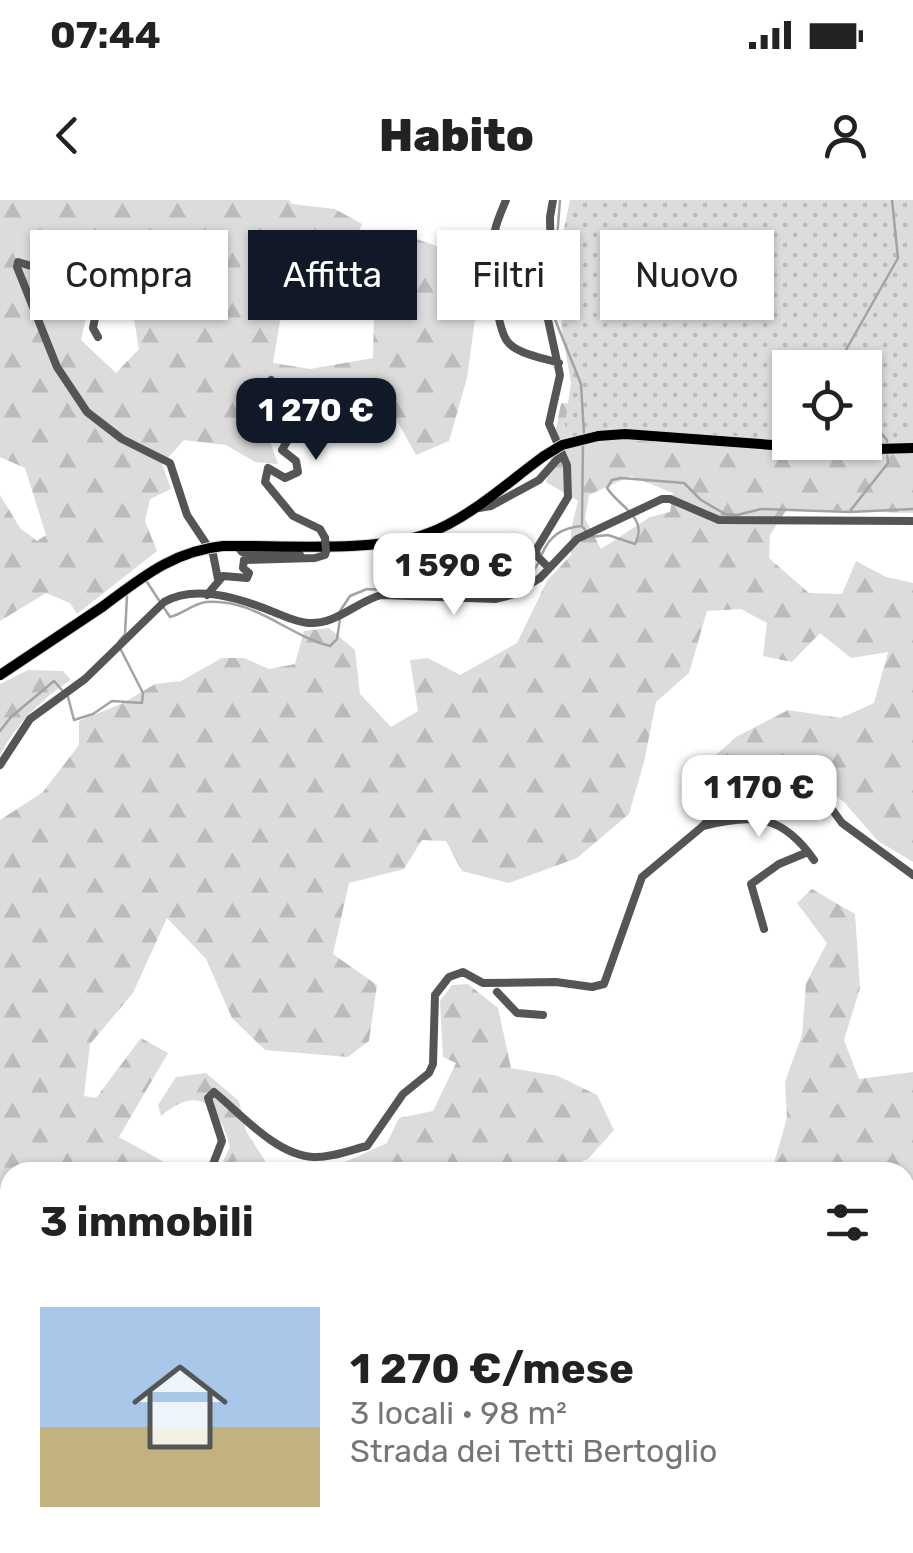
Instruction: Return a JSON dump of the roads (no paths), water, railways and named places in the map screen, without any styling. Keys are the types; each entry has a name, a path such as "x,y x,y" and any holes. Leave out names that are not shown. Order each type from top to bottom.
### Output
{"main road":[{"path":"0,674 174,557 223,546 399,542 444,526 562,445 598,436 625,434 867,451 913,448"}],"street":[{"path":"506,200 492,246 506,338 517,349 559,363"},
{"path":"0,765 18,734 179,594 250,602 300,622 327,621 381,595 496,599 540,578 543,562 536,550 568,497 569,472 550,424 560,375 547,315 554,200"},
{"path":"98,337 94,328 97,308 78,283 18,262 24,286 63,377 91,416 126,442 170,463 188,515 213,554 218,578"},
{"path":"207,595 218,578 247,578 249,573 242,566 248,559 325,555 325,538 320,529 293,516 265,482 266,470 270,468 286,478 298,473 296,462 282,448 296,425 271,380"},
{"path":"474,506 491,506 539,480 562,455"},
{"path":"543,562 582,536 670,499 718,520 913,521"},
{"path":"237,546 242,552 288,552 315,558"},
{"path":"494,988 572,982 592,988 604,984 636,885 647,871 703,826 735,788 779,778 807,783 817,788 842,823 913,875"},
{"path":"703,826 740,818 776,824 792,832 811,856 779,864 751,884 764,929"},
{"path":"214,1162 222,1141 208,1098 214,1092 274,1142 299,1154 333,1155 368,1146 402,1094 429,1073 433,1064 434,994 454,973 463,972 494,988 517,1014 543,1015"}],"waterway":[{"path":"560,200 552,302 554,317 581,384 584,434"},
{"path":"846,350 898,258 892,200"},
{"path":"882,434 887,444"},
{"path":"582,524 583,442"},
{"path":"850,511 888,463 887,452"},
{"path":"583,527 590,537 608,535 635,544 635,519 607,488 612,480 621,478 684,483 701,500 725,514 761,509 913,509"},
{"path":"542,554 558,534 582,526"},
{"path":"480,595 515,587 539,562"},
{"path":"147,582 170,617 201,603 223,602 255,611 330,646 337,639 340,619"},
{"path":"340,611 350,596 367,589 457,594"},
{"path":"119,641 125,634 127,596"},
{"path":"0,731 54,681 68,697 74,720 93,714 112,701 142,703 143,693 120,648"}]}
